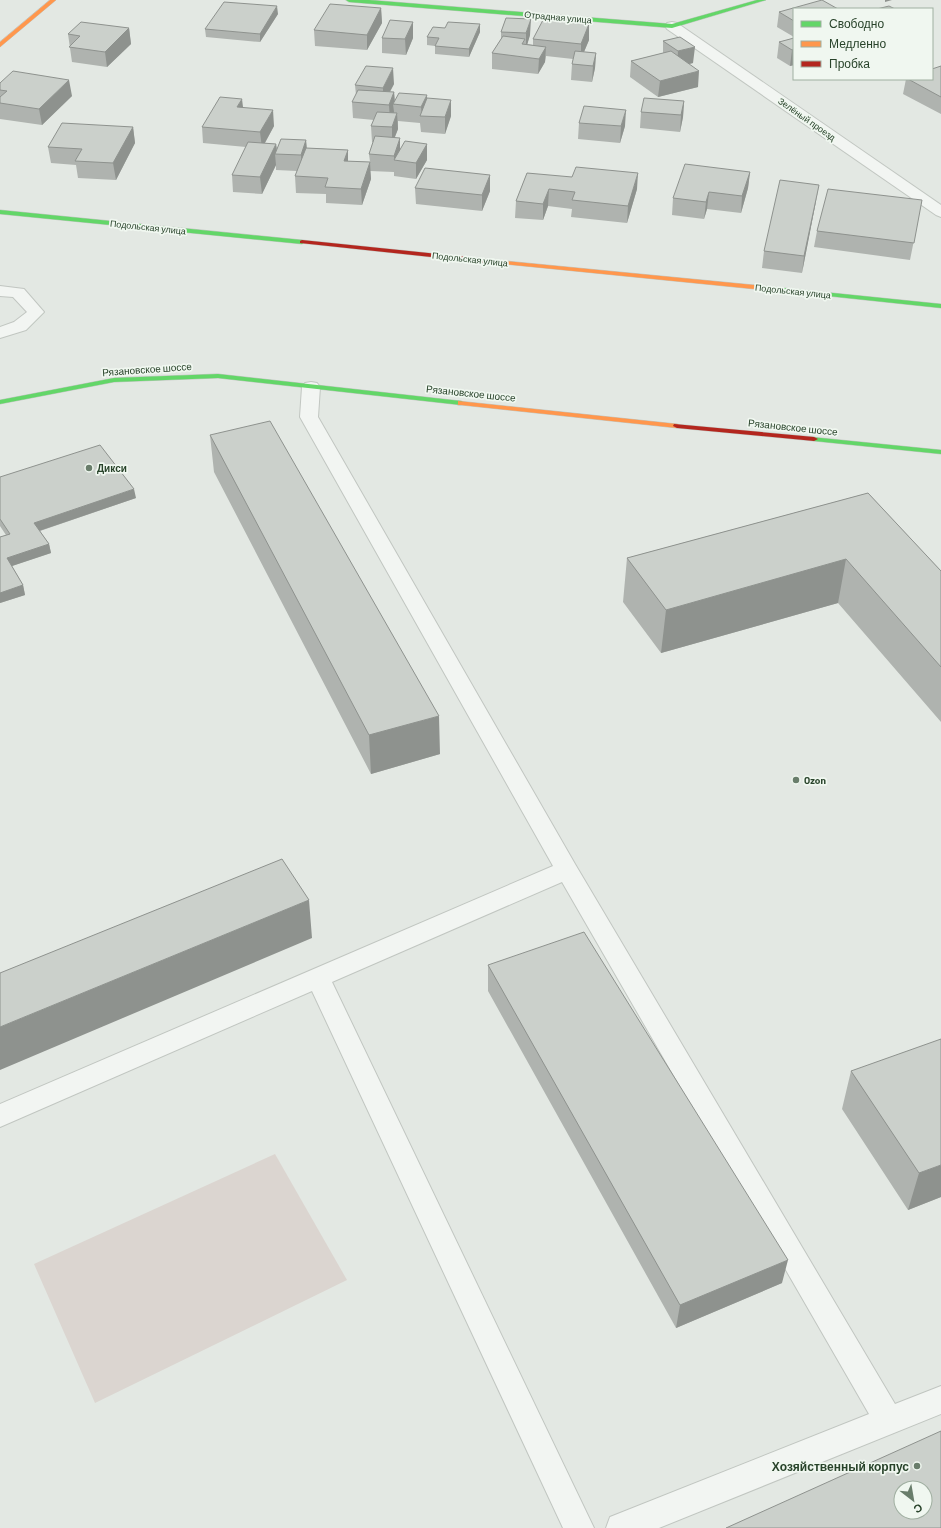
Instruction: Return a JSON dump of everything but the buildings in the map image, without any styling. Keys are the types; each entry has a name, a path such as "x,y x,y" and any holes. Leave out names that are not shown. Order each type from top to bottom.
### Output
{"street":[{"path":"0,45 53,0"},
{"name":"Отрадная улица","path":"349,0 672,26 763,0"},
{"name":"Зелёный проезд","path":"672,26 941,212"},
{"name":"Подольская улица","path":"0,212 941,306"},
{"path":"0,291 18,292 36,312 20,326 0,333"},
{"name":"Рязановское шоссе","path":"0,402 114,380 218,376 311,387 941,452"},
{"path":"311,387 309,417 567,870 889,1421"},
{"path":"0,1116 567,870"},
{"path":"318,978 579,1528"},
{"path":"621,1528 941,1400"}],"shaded area":[{"path":"275,1154 347,1280 95,1403 34,1264"}],"traffic: fast":[{"path":"349,0 672,26 763,0"},
{"path":"0,212 302,242"},
{"path":"754,287 941,306"},
{"path":"0,402 114,380 218,376 461,403"},
{"path":"814,439 941,452"}],"traffic: slow":[{"path":"0,45 53,0"},
{"path":"506,263 754,287"},
{"path":"461,403 677,426"}],"traffic: jam":[{"path":"302,242 506,263"},
{"path":"677,426 814,439"}],"place":[{"name":"Дикси","path":"89,468"},
{"name":"Ozon","path":"796,780"},
{"name":"Хозяйственный корпус","path":"917,1466"}]}
